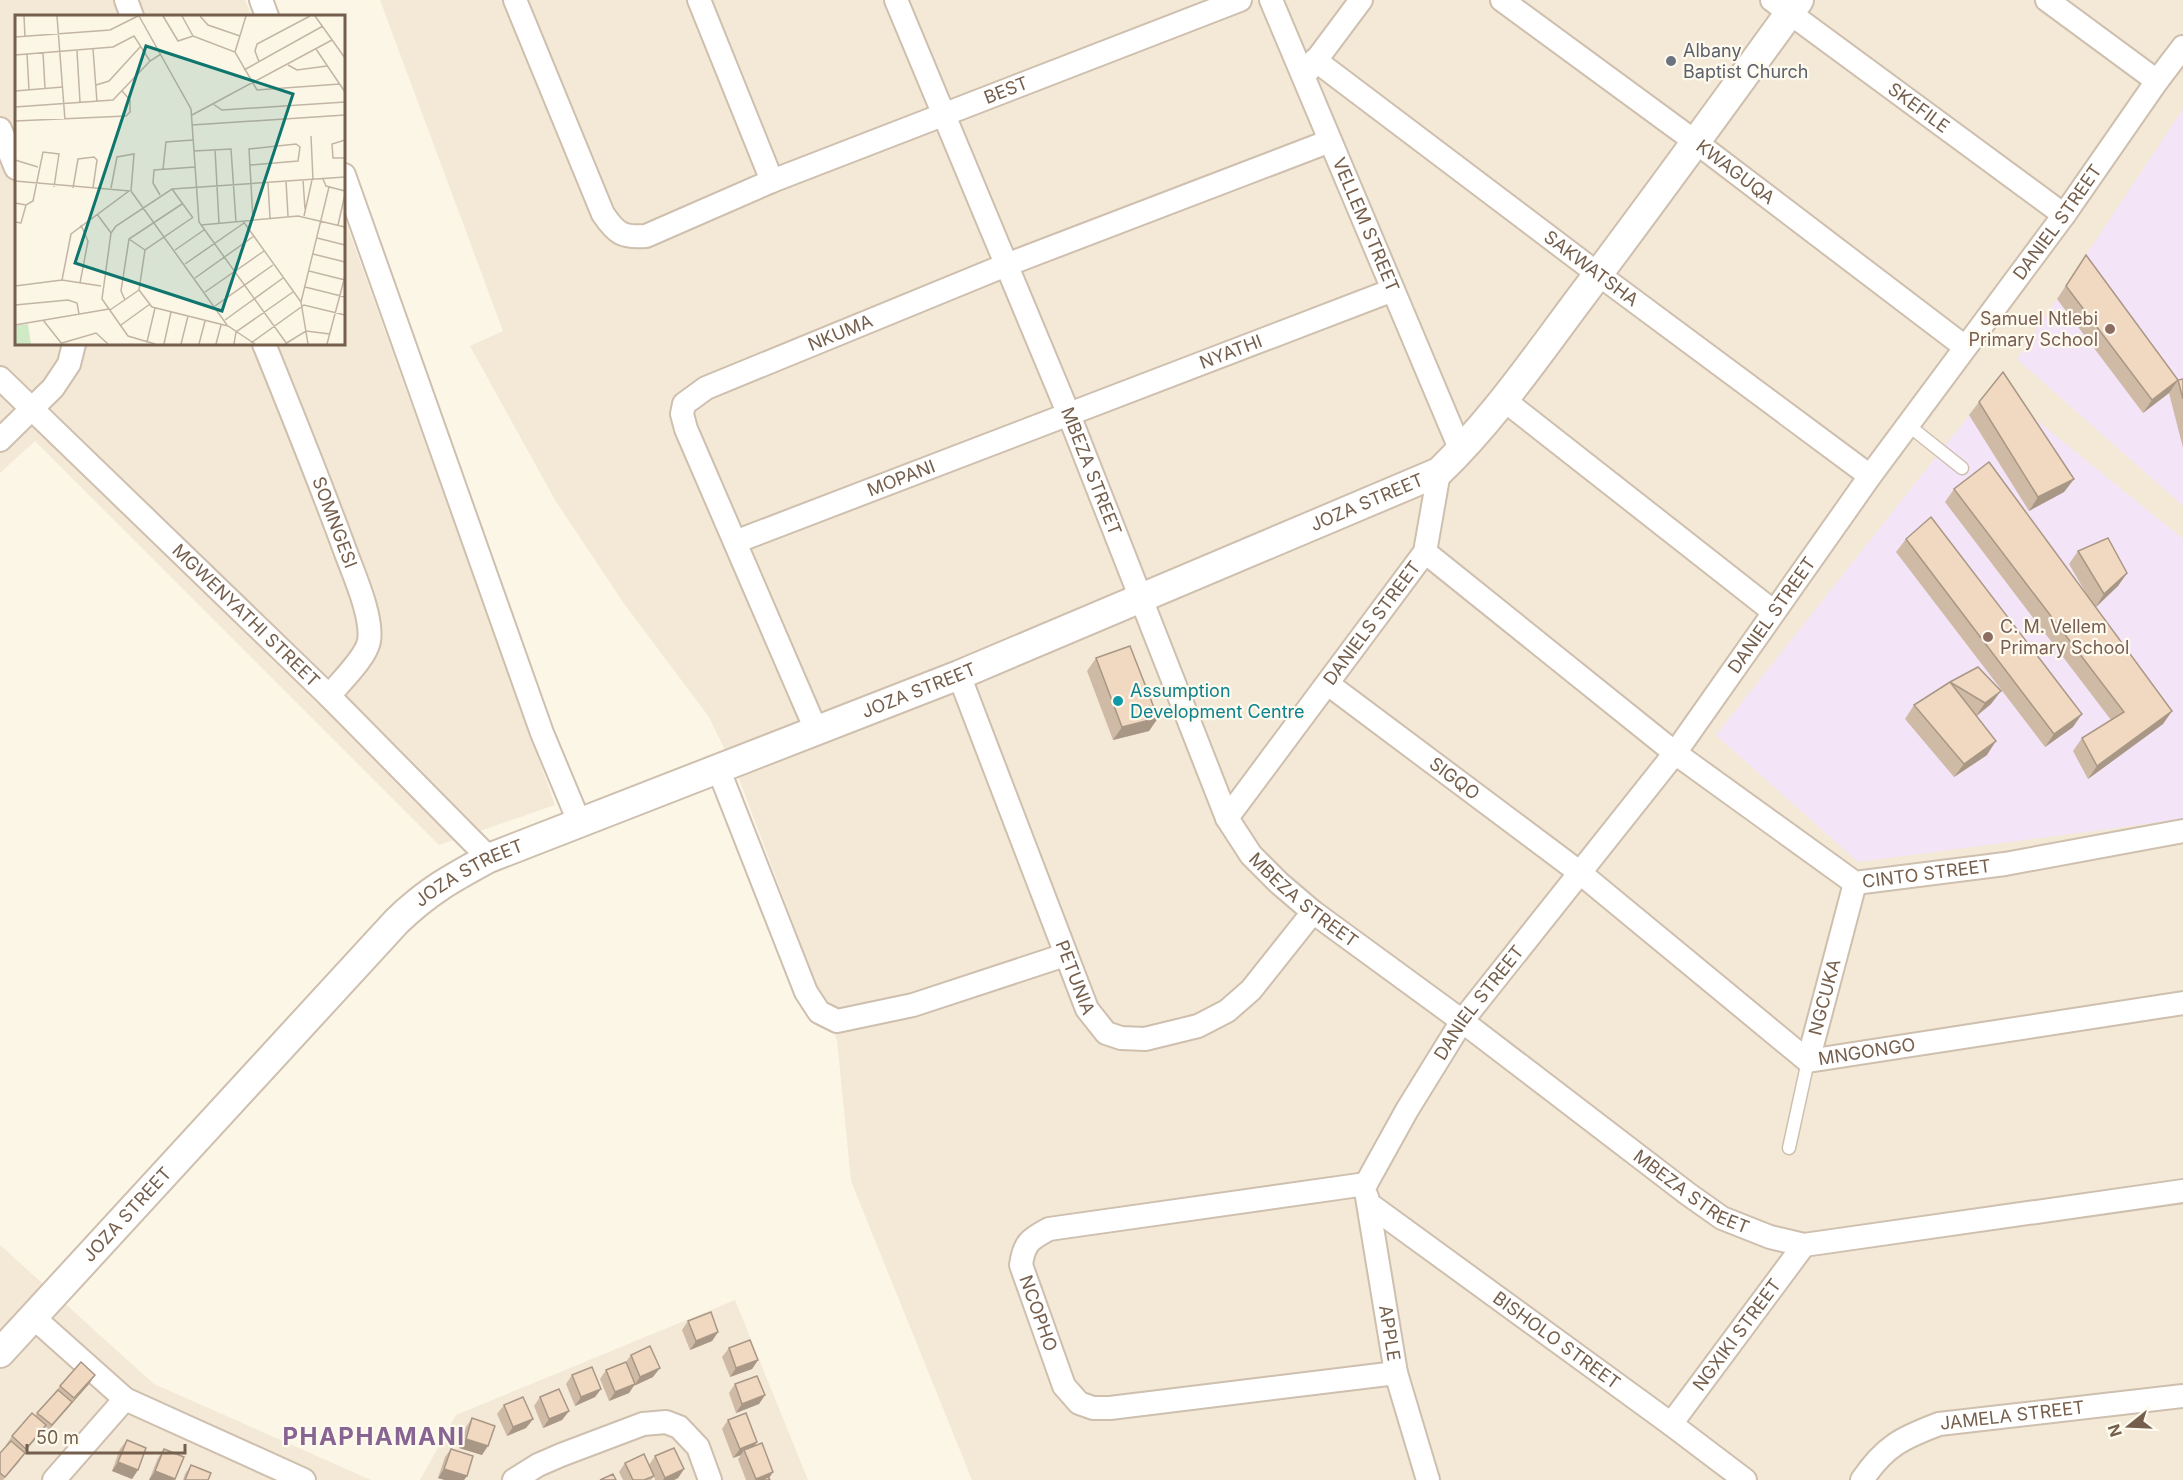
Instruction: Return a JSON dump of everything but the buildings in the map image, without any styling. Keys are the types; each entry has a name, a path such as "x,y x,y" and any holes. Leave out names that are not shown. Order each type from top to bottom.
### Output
{"street":[{"path":"126,0 132,15"},
{"path":"261,0 267,15"},
{"name":"BEST","path":"515,0 603,214 613,229 628,237 646,236 772,181 1240,0"},
{"path":"699,0 772,181"},
{"name":"MBEZA STREET","path":"896,0 1069,415 1227,818 1251,855 1278,883 1313,912 1462,1021 1722,1218 1770,1238 1804,1245 2183,1191"},
{"name":"VELLEM STREET","path":"1270,0 1309,68 1330,141 1461,451"},
{"path":"1309,68 1361,0"},
{"name":"KWAGUQA","path":"1502,0 1697,143 1965,347"},
{"path":"2047,0 2157,81"},
{"name":"JOZA STREET","path":"0,1353 397,921 416,902 442,883 489,858 959,675 1141,600 1439,472 1461,451 1504,400 1697,143 1787,4"},
{"name":"SKEFILE","path":"1787,4 2064,215"},
{"name":"DANIEL STREET","path":"1367,1194 1407,1110 1462,1021 1675,753 1870,476 2064,215 2183,47"},
{"name":"SAKWATSHA","path":"1309,68 1598,274 1870,476"},
{"path":"0,129 15,166"},
{"name":"NKUMA","path":"816,730 686,429 682,414 684,404 706,388 768,361 1006,265 1330,141"},
{"path":"345,178 542,733 580,824"},
{"name":"NYATHI","path":"1069,415 1393,290"},
{"path":"0,440 53,388 69,364 74,345"},
{"name":"SOMNGESI","path":"264,345 317,473 362,597 369,628 369,642 364,653 329,696"},
{"name":"MGWENYATHI STREET","path":"0,378 329,696 489,858"},
{"path":"1504,400 1774,612"},
{"name":"MOPANI","path":"735,542 1069,415"},
{"name":"DANIELS STREET","path":"1227,818 1425,552 1439,472"},
{"name":"CINTO STREET","path":"1425,552 1675,753 1855,884 2005,864 2183,831"},
{"name":"PETUNIA","path":"959,675 1087,1009 1106,1032 1121,1038 1145,1039 1198,1026 1227,1011 1251,990 1313,912"},
{"name":"SIGQO","path":"1328,684 1579,872"},
{"path":"718,768 806,992 819,1012 837,1021 872,1015 913,1005 1065,955"},
{"name":"MNGONGO","path":"1579,872 1808,1061 2183,1003"},
{"name":"NGCUKA","path":"1808,1061 1855,884"},
{"name":"APPLE","path":"1367,1194 1396,1373 1428,1480"},
{"name":"NCOPHO","path":"1367,1194 1049,1229 1032,1238 1023,1249 1021,1265 1064,1386 1079,1403 1093,1408 1110,1408 1396,1373"},
{"name":"BISHOLO STREET","path":"1367,1194 1745,1480"},
{"name":"NGXIKI STREET","path":"1671,1424 1804,1245"},
{"path":"33,1317 125,1399 304,1480"},
{"name":"JAMELA STREET","path":"1862,1480 1892,1445 1906,1436 1939,1424 2183,1396"},
{"path":"54,1480 125,1399"},
{"path":"514,1480 537,1465 581,1447 643,1424 666,1422 679,1427 698,1447 710,1480"}],"lane":[{"path":"1908,425 1962,468"},
{"name":"NGCUKA","path":"1789,1148 1808,1061"}],"shaded area":[{"path":"0,0 245,0 252,15 15,15 15,345 345,345 345,220 555,805 439,845 35,441 0,473"},
{"path":"380,0 2183,0 2183,1480 972,1480 851,1181 837,1040 739,779 709,717 625,605 555,500 470,346 503,331"},
{"name":"Samuel Ntlebi Primary School","path":"2183,109 2183,506 2017,359"},
{"name":"C. M. Vellem Primary School","path":"1993,385 2183,539 2183,819 1858,862 1716,735"},
{"path":"0,1245 154,1384 371,1480 0,1480"},
{"path":"735,1300 808,1480 420,1480 456,1415"}],"place":[{"name":"Albany Baptist Church","path":"1671,61"},
{"name":"Samuel Ntlebi Primary School","path":"2110,329"},
{"name":"C. M. Vellem Primary School","path":"1988,637"},
{"name":"Assumption Development Centre","path":"1118,701"}],"district":[{"name":"PHAPHAMANI","path":"374,1437"}]}
